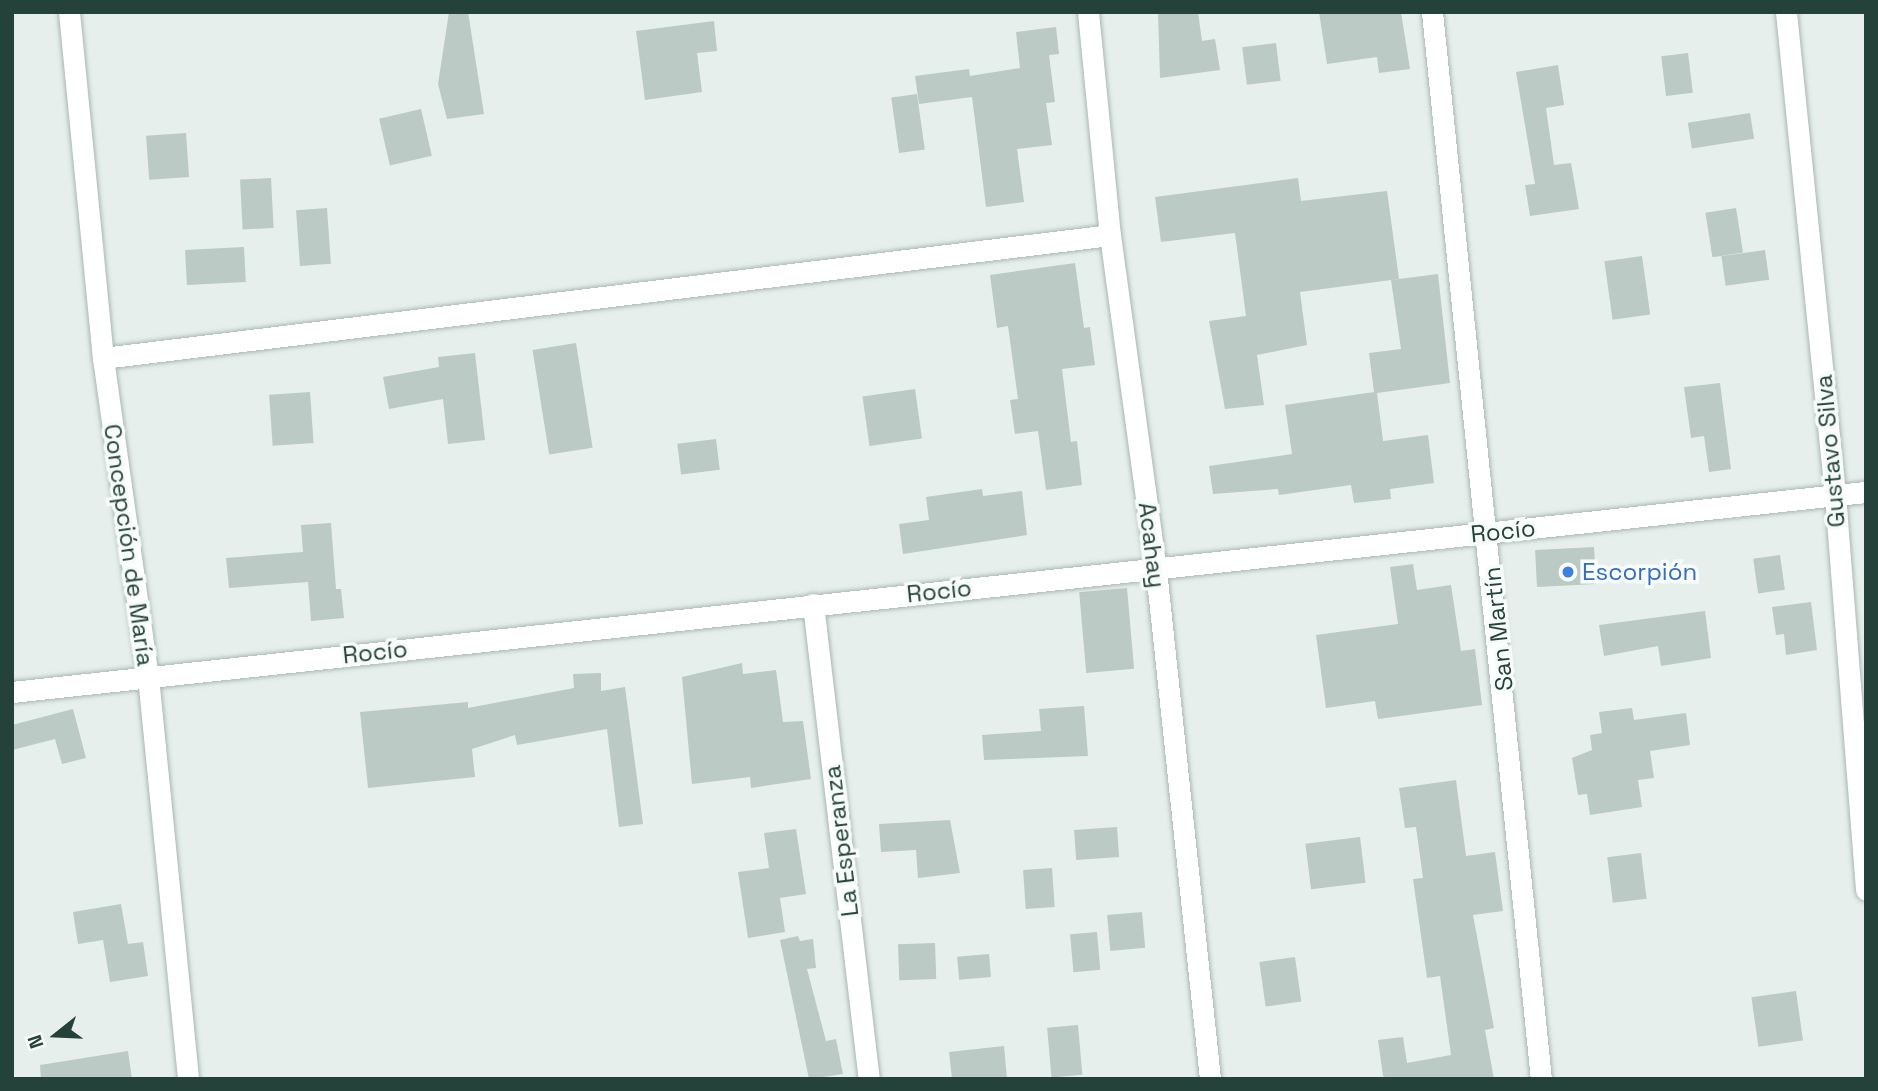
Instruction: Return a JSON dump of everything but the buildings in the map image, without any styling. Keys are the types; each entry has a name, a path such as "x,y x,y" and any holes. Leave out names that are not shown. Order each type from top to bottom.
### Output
{"street":[{"name":"Concepción de María","path":"69,12 103,358 148,677 188,1079"},
{"name":"Acahay","path":"1088,12 1110,234 1156,570 1210,1079"},
{"name":"San Martín","path":"1432,12 1488,533 1541,1079"},
{"name":"Gustavo Silva","path":"1786,12 1835,495 1866,890"},
{"path":"103,358 1110,234"},
{"name":"Rocío","path":"12,692 1866,492"},
{"name":"La Esperanza","path":"813,604 869,1079"}],"place":[{"name":"Escorpión","path":"1568,572"}]}
